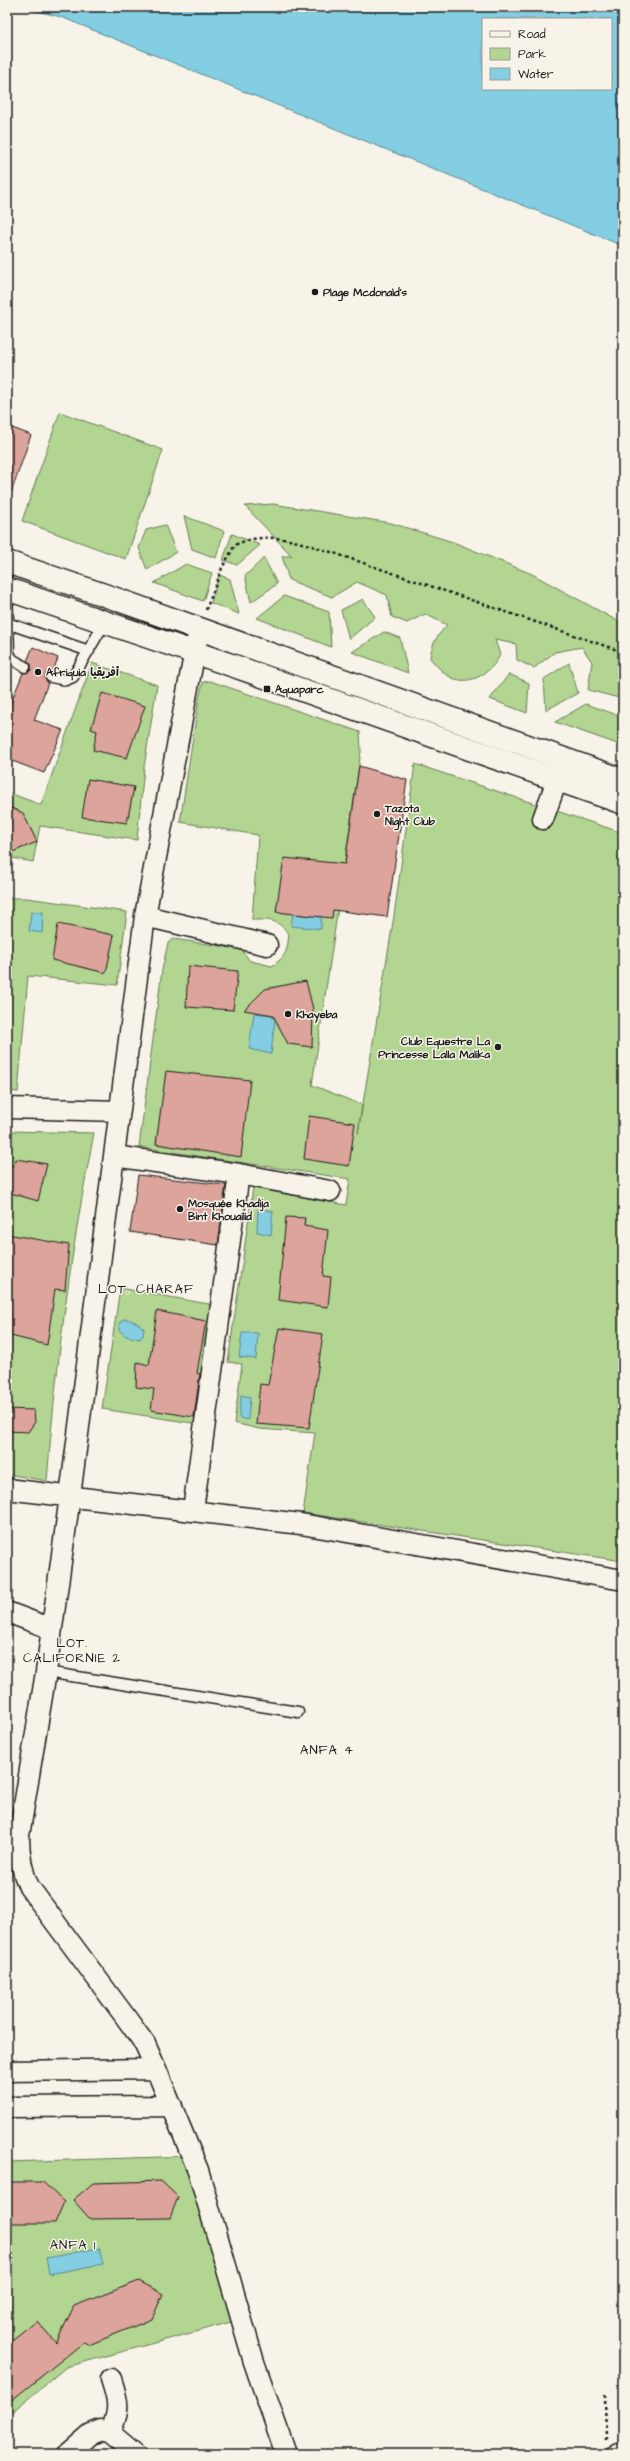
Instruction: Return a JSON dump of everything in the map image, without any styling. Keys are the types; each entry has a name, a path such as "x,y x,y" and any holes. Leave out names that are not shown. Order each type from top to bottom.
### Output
{"highway":[{"path":"623,780 113,598 10,563 7,589 194,652 623,803"},
{"path":"105,622 113,598"},
{"path":"508,762 514,741"}],"street":[{"path":"199,629 145,916 52,1629 19,1836 15,1875 40,1901 136,2032 156,2069 198,2170 254,2362 286,2454"},
{"path":"543,819 557,780"},
{"path":"145,916 267,945"},
{"path":"7,1108 120,1111"},
{"path":"114,1156 239,1174 330,1191"},
{"path":"193,1510 239,1174"},
{"path":"7,1489 193,1510 308,1525 623,1580"},
{"path":"7,1612 52,1629"},
{"path":"7,2071 156,2069"},
{"path":"7,2106 172,2106"},
{"path":"110,2433 118,2416 118,2403 111,2380"},
{"path":"68,2454 91,2434 101,2430 110,2433 134,2454"}],"lane":[{"path":"7,589 7,623 10,657 25,667"},
{"path":"51,676 66,680 73,677 105,622"},
{"path":"7,623 89,651"},
{"path":"46,1672 298,1712"}],"path":[{"path":"199,629 222,568 235,545 255,538 274,538 292,540 334,553 623,652"},
{"path":"605,2395 616,2451"}],"green space":[{"path":"60,412 163,450 126,559 22,521"},
{"path":"273,504 391,523 453,542 532,574 623,624 623,699 588,690 592,662 582,647 555,652 534,668 517,660 516,644 495,640 500,655 491,668 485,673 470,680 455,679 447,675 430,658 432,648 436,640 447,625 425,614 407,623 392,617 387,595 357,582 332,597 289,580 282,556 292,556 245,506"},
{"path":"184,516 224,531 216,558 192,549"},
{"path":"165,525 176,552 147,570 139,548 146,530"},
{"path":"232,534 260,545 237,565 223,560"},
{"path":"264,558 277,584 251,602 245,576"},
{"path":"186,564 212,573 203,601 154,583"},
{"path":"219,575 230,579 239,614 211,603"},
{"path":"284,596 329,612 331,647 257,618"},
{"path":"363,599 375,617 349,639 341,610"},
{"path":"384,632 400,638 408,673 352,652"},
{"path":"92,663 157,685 144,767 137,840 40,826 33,862 7,857 7,792 41,805"},
{"path":"569,663 578,693 546,710 544,679"},
{"path":"509,674 529,683 527,713 490,699"},
{"name":"Club Equestre La Princesse Lalla Malika","path":"210,681 360,732 361,751 312,1085 362,1105 358,1133 394,916 415,764 623,833 623,1561 303,1513 315,1433 259,1429 234,1423 242,1364 228,1362 253,1188 346,1205 350,1179 139,1147 162,970 168,943 173,939 241,949 250,961 272,966 281,959 288,945 289,934 280,925 268,920 252,920 258,835 180,822 199,698 203,682"},
{"path":"586,704 623,717 623,746 555,722"},
{"path":"7,898 27,898 127,912 117,985 28,976 18,1092 7,1091"},
{"path":"7,1131 94,1133 78,1219 65,1306 47,1481 7,1474"},
{"path":"120,1288 214,1305 199,1424 102,1409"},
{"path":"192,2156 242,2319 66,2367 7,2416 7,2162"}],"water":[{"path":"21,7 623,7 623,246 61,17"},
{"path":"31,912 43,912 42,933 29,931"},
{"path":"293,914 321,917 321,929 291,926"},
{"path":"254,1013 272,1015 275,1020 271,1054 249,1049"},
{"path":"258,1209 273,1211 271,1235 257,1232"},
{"path":"124,1319 135,1322 144,1329 143,1336 140,1339 126,1336 119,1330 119,1323"},
{"path":"242,1333 258,1333 256,1359 239,1357"},
{"path":"241,1395 250,1397 248,1420 239,1418"},
{"path":"99,2248 103,2264 49,2274 46,2258"}],"building":[{"path":"7,426 31,435 9,499 7,498"},
{"path":"33,647 58,658 53,671 49,671 45,675 48,683 34,720 63,730 44,773 7,759 7,712 23,673 31,670 31,664 27,661"},
{"path":"102,693 145,706 127,758 93,750 97,731 91,729"},
{"name":"Tazota Night Club","path":"359,766 407,780 387,917 333,910 332,918 276,912 284,858 345,864"},
{"path":"88,779 134,787 127,823 82,817"},
{"path":"7,806 23,813 37,842 10,853 7,845"},
{"path":"58,924 114,935 106,973 52,960"},
{"path":"188,966 238,971 233,1010 186,1007"},
{"name":"Khayeba","path":"306,981 313,1009 312,1047 288,1044 273,1015 244,1010 265,989"},
{"path":"166,1071 250,1080 241,1157 156,1144"},
{"path":"309,1116 355,1123 349,1166 304,1159"},
{"path":"16,1159 47,1164 38,1201 7,1192 7,1165 14,1166"},
{"name":"Mosquée Khadija Bint Khouailid","path":"138,1175 226,1185 218,1245 130,1232"},
{"path":"286,1217 305,1218 304,1226 328,1230 323,1276 331,1277 328,1307 278,1300"},
{"path":"7,1234 69,1245 65,1290 55,1289 47,1345 7,1335"},
{"path":"157,1311 206,1321 197,1373 200,1374 194,1417 151,1410 154,1389 136,1387 137,1362 149,1365"},
{"path":"279,1328 323,1334 309,1428 256,1424 260,1384 268,1385"},
{"path":"7,1409 34,1410 35,1422 28,1432 7,1431"},
{"path":"161,2181 178,2197 170,2218 90,2219 73,2200 93,2183"},
{"path":"7,2182 43,2182 64,2202 55,2223 7,2223"},
{"path":"139,2281 163,2294 152,2319 89,2345 84,2342 7,2404 7,2345 37,2321 56,2343 74,2306"}],"place":[{"name":"Plage Mcdonald's","path":"315,292"},
{"name":"Afriquia أفريقيا","path":"38,672"},
{"name":"Aquaparc","path":"267,689"},
{"name":"Tazota Night Club","path":"377,814"},
{"name":"Khayeba","path":"288,1014"},
{"name":"Club Equestre La Princesse Lalla Malika","path":"498,1047"},
{"name":"Mosquée Khadija Bint Khouailid","path":"180,1209"}],"district":[{"name":"LOT. CHARAF","path":"146,1288"},
{"name":"LOT. CALIFORNIE 2","path":"72,1650"},
{"name":"ANFA 4","path":"327,1749"},
{"name":"ANFA 1","path":"73,2244"}]}
